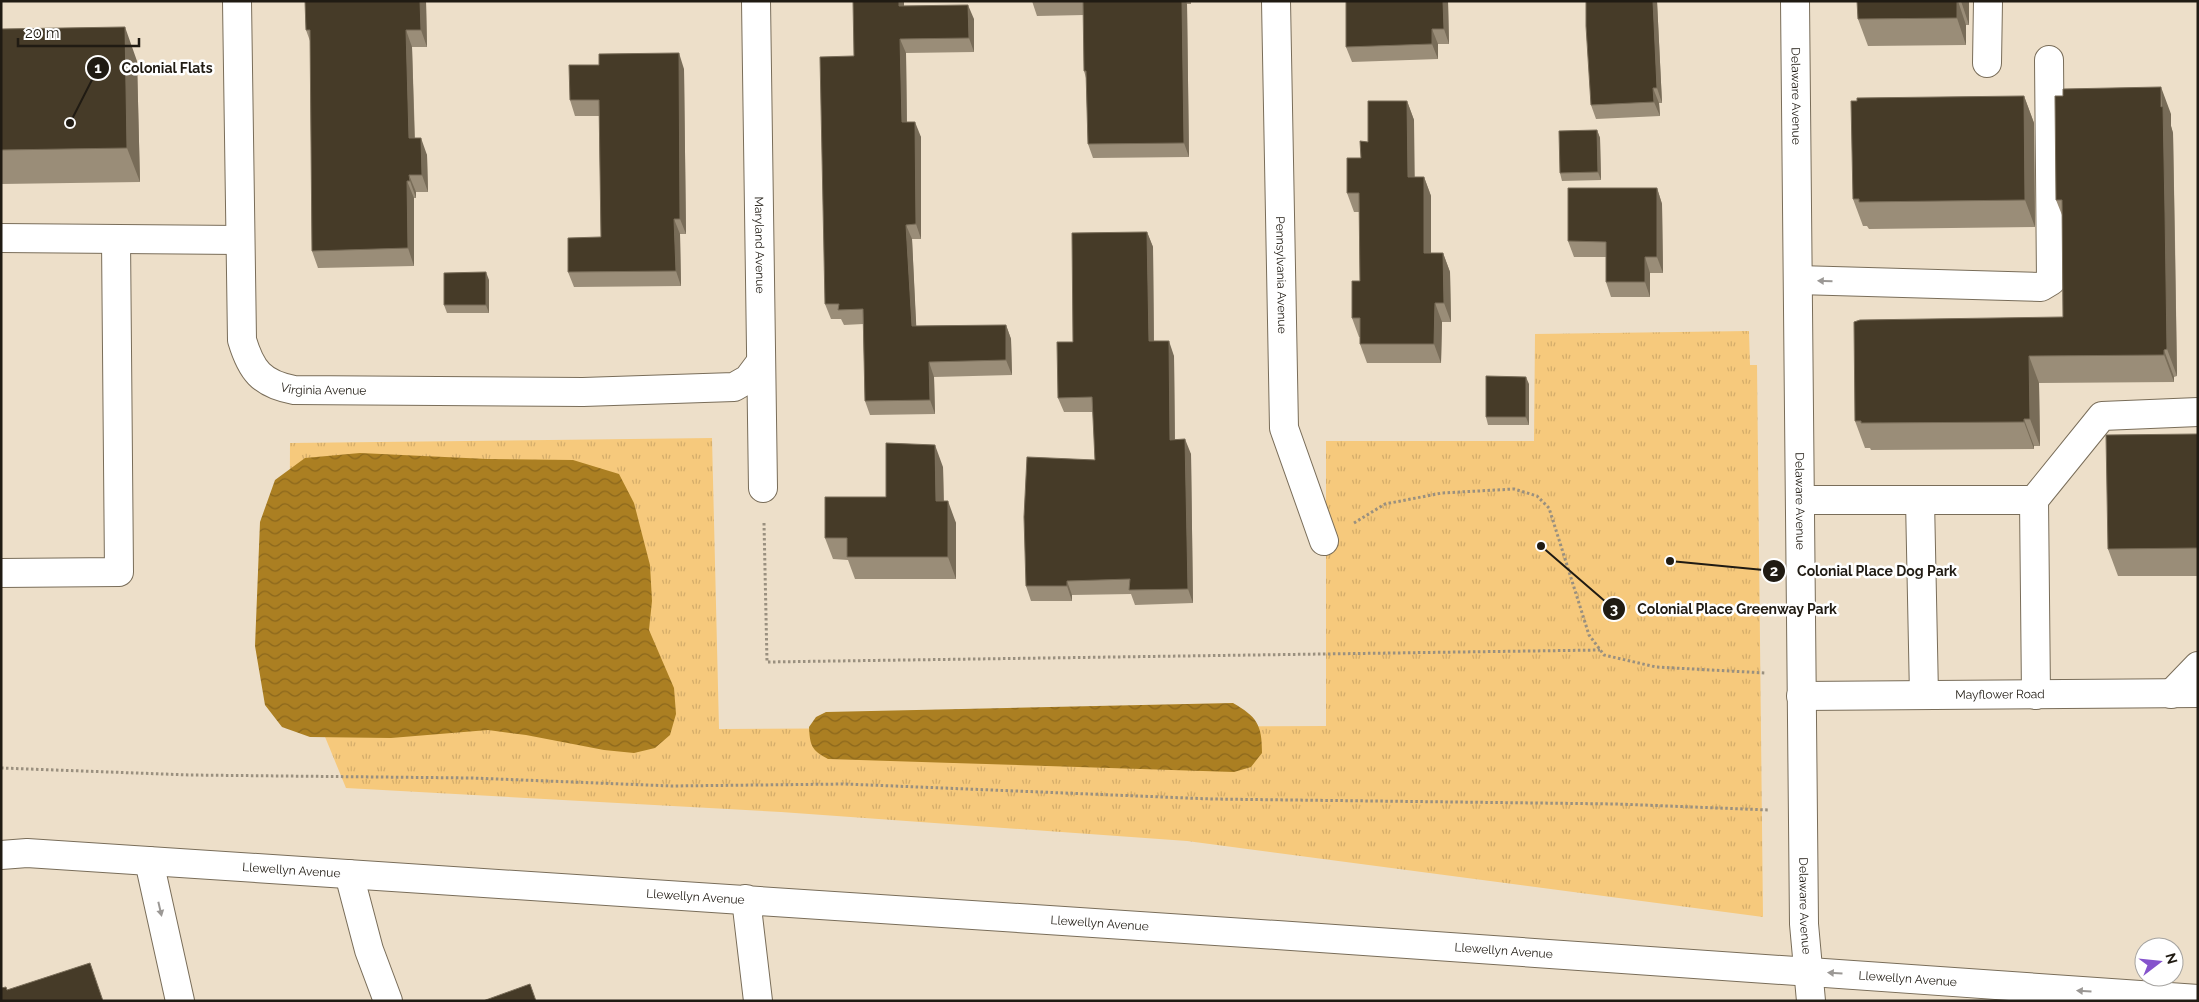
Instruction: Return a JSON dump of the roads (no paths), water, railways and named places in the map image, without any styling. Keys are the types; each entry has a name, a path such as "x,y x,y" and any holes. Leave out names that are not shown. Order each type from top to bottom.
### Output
{"street":[{"name":"Virginia Avenue","path":"238,1 242,340 249,362 260,376 280,388 294,390 583,392 734,387 748,380 760,363"},
{"name":"Maryland Avenue","path":"756,1 763,488"},
{"name":"Pennsylvania Avenue","path":"1276,1 1284,428 1324,541"},
{"name":"Delaware Avenue","path":"1795,1 1802,811 1807,971 1811,1001"},
{"path":"1987,63 1988,1"},
{"path":"1798,280 2041,288 2051,281 2049,60"},
{"path":"1,238 240,240"},
{"path":"1,573 119,572 116,239"},
{"path":"2036,695 2034,500 2102,416 2198,412"},
{"path":"1800,500 2034,500"},
{"path":"1920,500 1924,695"},
{"path":"2171,694 2198,666"},
{"name":"Mayflower Road","path":"1801,692 1924,695 2198,694"},
{"name":"Llewellyn Avenue","path":"1,855 27,853 746,899 1807,971 2114,997 2198,999"},
{"path":"149,861 180,1001"},
{"path":"349,874 369,950 388,1001"},
{"path":"746,899 752,998"}],"water":[{"path":"360,453 487,459 573,460 619,474 634,503 650,565 652,601 649,630 674,688 676,714 670,735 655,748 634,753 604,750 526,735 488,730 391,738 310,737 282,727 265,705 255,646 260,522 275,480 305,458"},
{"path":"1233,703 1253,717 1256,722 1261,735 1262,753 1251,767 1234,772 828,759 818,753 812,746 809,727 816,717 826,712"}],"place":[{"name":"Colonial Flats","path":"70,123"},
{"name":"Colonial Place Greenway Park","path":"1541,546"},
{"name":"Colonial Place Dog Park","path":"1670,561"}]}
